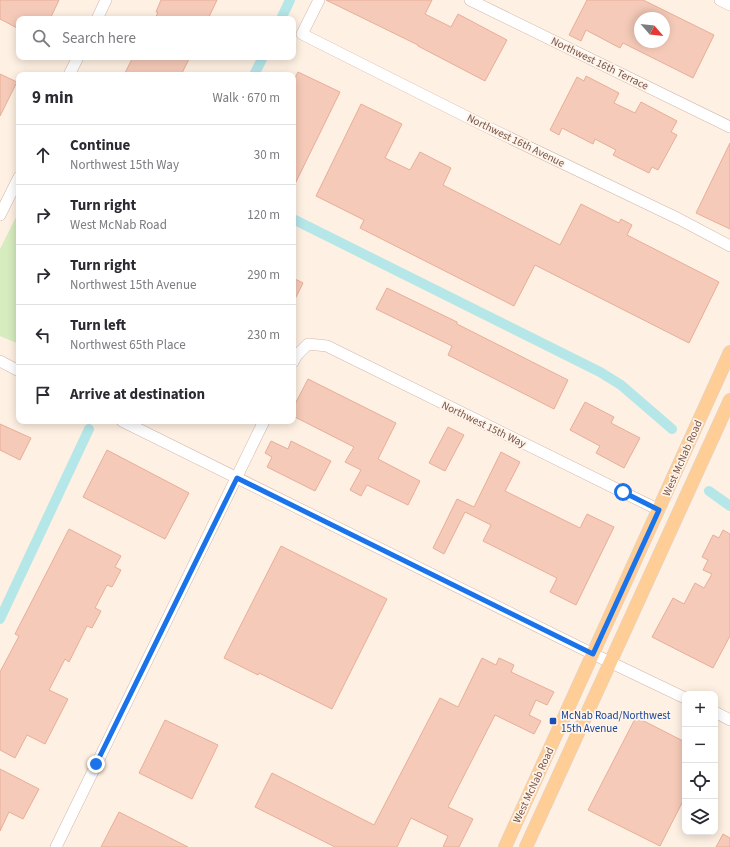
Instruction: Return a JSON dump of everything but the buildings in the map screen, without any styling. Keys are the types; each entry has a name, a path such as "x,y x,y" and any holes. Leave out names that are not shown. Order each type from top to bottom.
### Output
{"main road":[{"name":"West McNab Road","path":"505,847 730,353"},
{"name":"West McNab Road","path":"526,847 730,400"}],"street":[{"path":"98,16 106,0"},
{"name":"Northwest 16th Avenue","path":"319,0 302,34 483,125 679,219 730,246"},
{"name":"Northwest 16th Terrace","path":"470,0 730,127"},
{"path":"720,0 730,5"},
{"path":"70,72 76,60"},
{"path":"0,215 16,183"},
{"name":"Northwest 15th Way","path":"296,355 308,344 327,346 659,510"},
{"path":"0,361 16,369"},
{"path":"128,424 682,697"},
{"path":"56,847 263,424"},
{"path":"718,714 730,720"}],"green space":[{"path":"16,217 16,343 0,336 0,249"}],"waterway":[{"path":"282,16 290,0"},
{"path":"256,72 262,60"},
{"path":"296,220 600,372 621,385 672,429"},
{"path":"0,619 89,429"},
{"path":"709,491 730,506"}],"place":[{"name":"McNab Road/Northwest 15th Avenue","path":"553,721"}],"route":[{"path":"96,764 237,478 593,654 659,510 623,492"}]}
